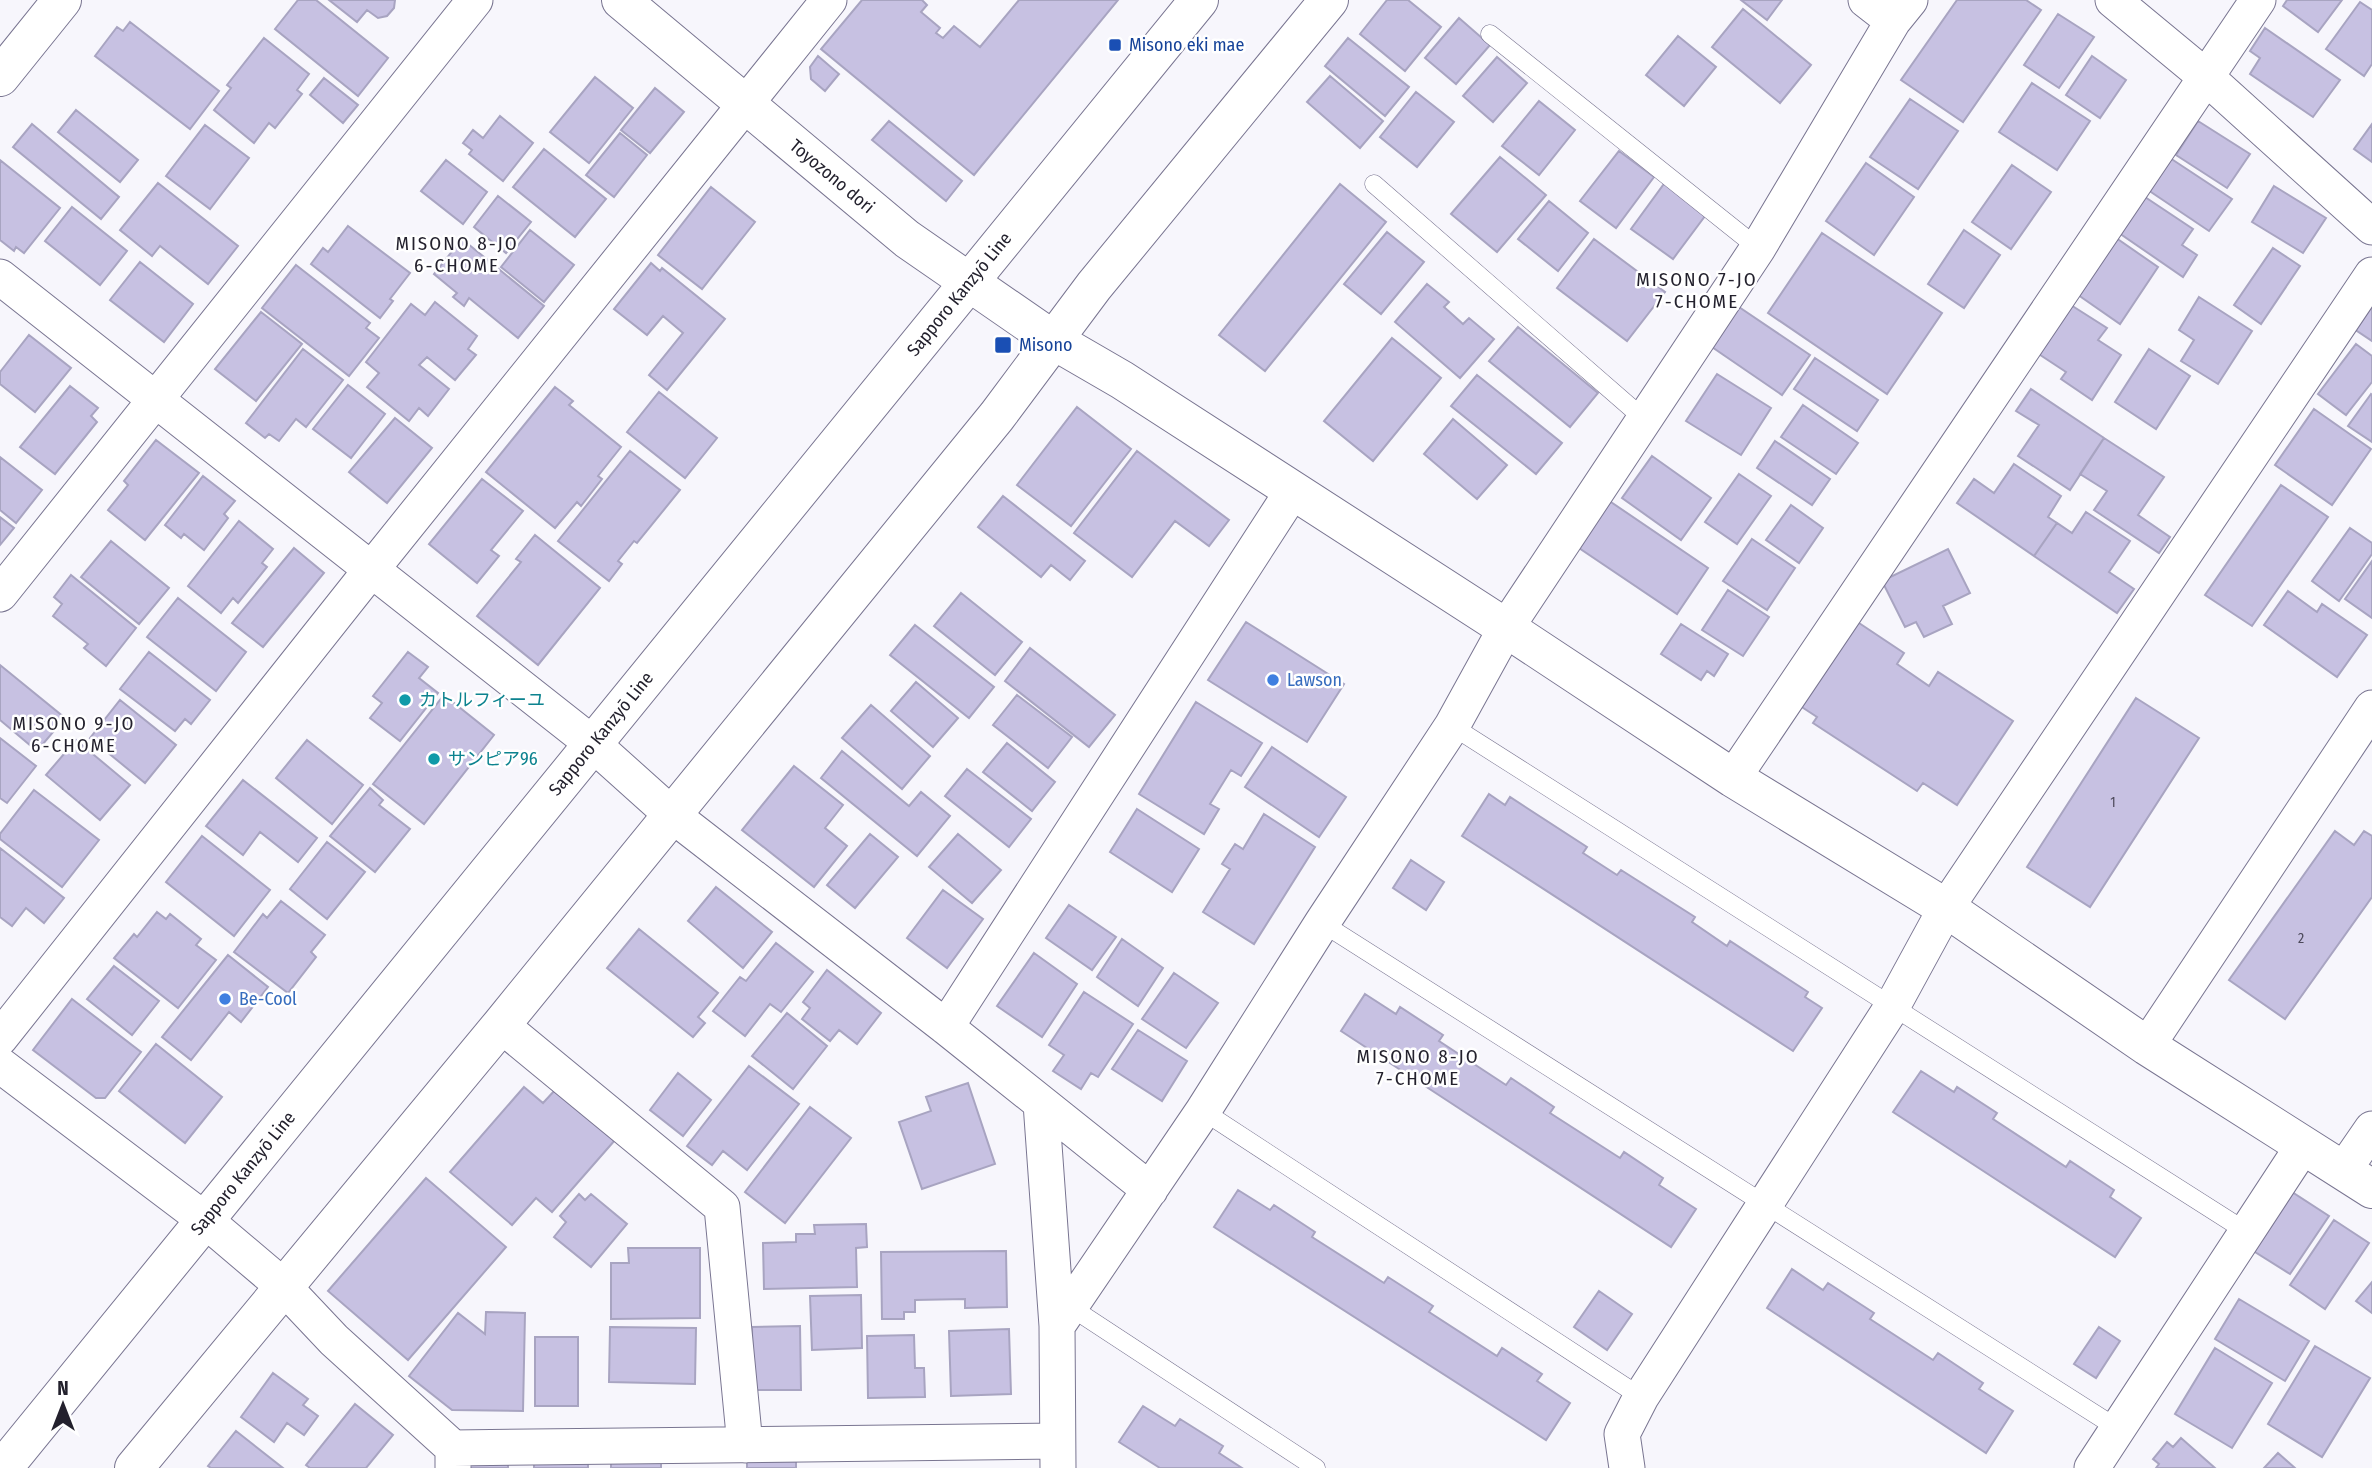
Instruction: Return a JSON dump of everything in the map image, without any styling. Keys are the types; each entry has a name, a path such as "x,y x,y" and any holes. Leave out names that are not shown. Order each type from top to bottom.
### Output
{"main road":[{"path":"0,77 62,0"},
{"name":"Toyozono dori","path":"621,0 907,239 970,283 1054,340 1122,380 1506,628 1733,778 1946,908 2147,1046 2357,1180"},
{"name":"Sapporo Kanzyō Line","path":"3,1468 1199,0"},
{"path":"134,1468 501,1025 997,416 1103,276 1329,0"}],"street":[{"path":"0,594 475,0"},
{"path":"0,1038 371,570 829,0"},
{"path":"1064,1317 1203,1111 1322,923 1452,726 1506,628 1758,248 1902,11 1866,0"},
{"path":"2113,0 2206,77 2372,227"},
{"path":"1733,778 2258,0"},
{"path":"1627,1468 1622,1434 1641,1397 1892,1007 1946,908 2372,275"},
{"path":"0,277 593,744 671,814 946,1027 1150,1190"},
{"path":"946,1027 1292,492"},
{"path":"2147,1046 2372,708"},
{"path":"501,1025 722,1207 745,1445"},
{"path":"0,1065 205,1220 283,1286 453,1458 745,1445 1057,1455 1064,1317 1041,1103"},
{"path":"2357,1180 2372,1129"},
{"path":"2092,1468 2303,1146"}],"lane":[{"path":"1490,34 1758,248"},
{"path":"1374,184 1644,419"},
{"path":"1452,726 2248,1232"},
{"path":"1322,923 2117,1429"},
{"path":"1203,1111 1641,1397"},
{"path":"1064,1317 1316,1468"}],"building":[{"path":"298,0 316,0 388,58 358,96 275,29"},
{"path":"329,0 395,0 394,8 387,16 378,18 367,10 357,22"},
{"path":"862,0 922,0 927,5 921,12 940,28 936,33 943,38 954,26 980,47 1019,0 1118,0 974,175 821,49"},
{"path":"1387,0 1408,0 1441,27 1405,71 1360,34"},
{"path":"1741,0 1782,0 1767,20"},
{"path":"1957,0 2026,0 2041,10 1963,122 1901,80"},
{"path":"2287,0 2342,0 2318,32 2283,6"},
{"path":"2360,2 2372,10 2372,64 2364,76 2326,49"},
{"path":"1743,9 1811,65 1780,103 1712,47"},
{"path":"2058,14 2094,37 2059,88 2024,65"},
{"path":"1459,18 1490,45 1456,84 1425,58"},
{"path":"130,22 219,91 190,129 95,56 117,27 123,31"},
{"path":"2265,28 2340,80 2313,117 2250,74 2260,58 2250,51"},
{"path":"1678,36 1716,67 1684,106 1646,75"},
{"path":"264,38 309,74 297,90 302,94 275,128 269,123 254,143 214,110 231,88 227,85"},
{"path":"1348,38 1409,87 1385,116 1325,66"},
{"path":"818,56 839,74 825,91 811,79 810,67"},
{"path":"2092,56 2126,80 2100,118 2066,95"},
{"path":"1497,57 1527,83 1493,122 1463,96"},
{"path":"1330,76 1383,121 1360,148 1307,102"},
{"path":"595,77 633,108 589,163 550,132"},
{"path":"324,78 358,105 343,123 310,95"},
{"path":"2032,83 2090,121 2057,170 1999,132"},
{"path":"655,88 684,112 650,153 621,130"},
{"path":"1416,92 1454,122 1417,167 1380,137"},
{"path":"1910,99 1958,131 1918,189 1870,157"},
{"path":"1539,101 1575,130 1539,175 1502,146"},
{"path":"76,110 138,160 120,182 58,132"},
{"path":"500,116 533,143 503,181 469,154 472,150 463,143 473,130 483,138"},
{"path":"889,121 962,181 946,201 872,140"},
{"path":"2198,121 2250,154 2227,188 2176,155"},
{"path":"32,124 119,197 101,219 13,147"},
{"path":"2372,124 2372,162 2354,149"},
{"path":"205,125 249,158 210,209 166,176"},
{"path":"620,133 647,155 614,197 586,175"},
{"path":"544,149 606,199 575,237 513,187"},
{"path":"1619,151 1654,177 1616,228 1580,201"},
{"path":"1500,157 1546,195 1497,252 1451,214"},
{"path":"2170,158 2232,199 2209,231 2148,190"},
{"path":"0,160 60,208 24,253 16,247 14,251 0,240"},
{"path":"446,160 487,192 463,224 421,191"},
{"path":"1866,163 1914,197 1874,255 1826,221"},
{"path":"2012,165 2051,192 2011,249 1972,222"},
{"path":"1669,177 1711,208 1673,259 1631,229"},
{"path":"158,183 238,246 208,284 160,246 152,256 120,230"},
{"path":"1340,184 1386,222 1265,371 1219,335"},
{"path":"2274,186 2326,218 2303,253 2252,222"},
{"path":"711,187 755,222 702,289 658,255"},
{"path":"498,196 531,222 506,253 474,227"},
{"path":"2145,197 2193,229 2182,245 2197,255 2183,277 2119,233"},
{"path":"1549,201 1588,233 1558,271 1518,239"},
{"path":"72,207 127,251 100,285 45,241"},
{"path":"348,226 410,273 390,299 393,301 380,318 311,264 323,248 328,252"},
{"path":"530,230 574,265 544,302 501,267"},
{"path":"1964,230 2000,255 1964,308 1928,284"},
{"path":"1387,232 1424,262 1381,314 1344,284"},
{"path":"1822,233 1942,313 1887,394 1768,313"},
{"path":"2109,233 2158,267 2120,324 2071,290"},
{"path":"462,239 544,306 518,338 469,298 464,306 453,297 457,293 434,274"},
{"path":"1594,239 1665,292 1627,341 1557,288"},
{"path":"2273,248 2300,266 2261,324 2234,305"},
{"path":"140,262 193,304 164,342 110,300"},
{"path":"651,263 660,271 662,268 725,319 667,390 649,375 683,333 663,316 647,335 614,309"},
{"path":"296,265 370,323 366,328 379,338 349,376 262,308"},
{"path":"1427,284 1449,302 1444,307 1463,324 1469,318 1494,339 1460,378 1395,322"},
{"path":"2199,297 2252,331 2218,384 2181,361 2194,340 2179,330"},
{"path":"2063,300 2107,328 2098,340 2121,355 2092,400 2061,379 2066,372 2031,349"},
{"path":"435,302 477,336 468,349 476,355 455,380 427,357 419,365 449,389 428,416 419,408 409,421 367,387 379,373 366,362 411,304 425,315"},
{"path":"2372,304 2372,341 2354,329"},
{"path":"1736,305 1810,355 1782,395 1709,345"},
{"path":"261,312 302,344 256,401 215,369"},
{"path":"1518,327 1598,393 1570,427 1489,361"},
{"path":"29,335 71,368 35,412 0,384 0,372"},
{"path":"1392,338 1441,378 1373,461 1324,421"},
{"path":"2356,344 2372,356 2372,382 2346,415 2318,394"},
{"path":"303,349 343,380 306,427 296,419 279,441 269,434 265,438 246,423"},
{"path":"2149,349 2190,376 2156,429 2115,402"},
{"path":"1815,358 1878,400 1857,431 1794,389"},
{"path":"1717,374 1771,408 1741,455 1686,421"},
{"path":"1477,375 1562,443 1536,474 1451,406"},
{"path":"348,385 385,414 351,458 313,429"},
{"path":"70,386 98,408 91,416 97,422 55,474 20,447"},
{"path":"555,387 573,401 569,405 621,447 598,476 602,479 581,506 577,502 555,528 486,472"},
{"path":"2031,389 2104,438 2070,490 2018,456 2039,425 2016,411"},
{"path":"659,392 717,438 685,478 627,432"},
{"path":"2372,395 2372,442 2348,426"},
{"path":"1803,405 1858,443 1836,474 1781,437"},
{"path":"1077,407 1131,449 1071,526 1017,485"},
{"path":"2314,409 2371,449 2332,505 2275,465"},
{"path":"395,418 432,448 387,503 349,472"},
{"path":"1453,419 1507,465 1477,499 1424,454"},
{"path":"2104,438 2164,477 2138,515 2170,537 2159,553 2094,510 2107,491 2080,474"},
{"path":"156,440 199,473 145,540 108,510 128,485 124,481"},
{"path":"1775,441 1830,479 1812,505 1757,468"},
{"path":"630,451 680,490 637,543 634,541 618,561 622,564 609,581 558,541"},
{"path":"1137,451 1229,520 1209,546 1175,521 1132,577 1074,533"},
{"path":"1652,456 1711,498 1681,540 1622,498"},
{"path":"0,457 42,490 16,523 0,510"},
{"path":"2014,464 2061,496 2048,517 2057,523 2034,556 1957,503 1974,479 1994,493"},
{"path":"1739,474 1771,496 1737,544 1705,522"},
{"path":"203,476 235,501 224,514 228,518 204,550 184,534 181,538 165,525"},
{"path":"482,479 523,511 491,550 499,556 477,583 429,544"},
{"path":"2281,485 2328,517 2252,626 2205,595"},
{"path":"1003,496 1085,561 1070,580 1051,565 1041,577 978,527"},
{"path":"1605,498 1708,568 1677,614 1573,544"},
{"path":"1791,505 1823,528 1799,563 1766,540"},
{"path":"2086,512 2130,541 2109,572 2134,589 2117,613 2034,556 2057,523 2072,533"},
{"path":"0,517 14,528 0,545"},
{"path":"239,521 273,549 262,563 267,567 238,603 233,598 221,613 188,586"},
{"path":"2350,528 2372,543 2372,554 2339,601 2312,581"},
{"path":"535,535 600,588 538,665 477,616 521,562 516,559"},
{"path":"1752,539 1795,568 1767,610 1723,581"},
{"path":"111,541 169,588 139,624 81,577"},
{"path":"294,548 324,573 263,647 232,623"},
{"path":"1948,549 1970,593 1943,606 1952,624 1924,637 1916,622 1905,627 1882,581"},
{"path":"2372,561 2372,618 2345,599"},
{"path":"71,575 136,628 106,666 84,648 88,644 53,616 62,604 54,597"},
{"path":"1728,590 1769,617 1743,656 1702,630"},
{"path":"2288,591 2317,612 2322,604 2367,635 2337,677 2264,625"},
{"path":"961,593 1022,642 995,675 934,626"},
{"path":"178,598 246,652 216,691 147,637"},
{"path":"1844,613 1904,653 1897,664 1929,686 1938,672 2013,721 1957,805 1923,783 1917,791 1813,723 1817,717 1788,698"},
{"path":"1246,622 1344,684 1307,742 1208,680"},
{"path":"1681,624 1728,654 1714,676 1707,671 1701,680 1661,654"},
{"path":"915,625 994,687 969,718 890,655"},
{"path":"1030,648 1115,715 1089,747 1005,681"},
{"path":"149,652 210,700 191,724 185,719 175,731 120,689"},
{"name":"カトルフィーユ","path":"408,652 428,667 419,678 438,693 400,741 370,718 382,703 373,696"},
{"path":"0,665 65,718 37,751 0,720"},
{"path":"916,682 958,718 933,747 891,711"},
{"name":"サンピア96","path":"444,695 494,735 424,824 373,784"},
{"path":"1017,695 1072,737 1048,768 993,725"},
{"path":"2136,698 2199,738 2090,907 2027,867"},
{"path":"120,700 176,745 145,783 90,738"},
{"path":"1196,702 1262,743 1241,776 1231,770 1210,804 1219,809 1204,834 1139,794"},
{"path":"871,705 930,756 902,789 842,738"},
{"path":"0,738 36,766 7,803 0,798"},
{"path":"76,740 130,785 100,820 46,775"},
{"path":"307,740 363,785 332,824 276,778"},
{"path":"1007,743 1055,782 1032,811 983,772"},
{"path":"1272,747 1346,797 1319,837 1245,787"},
{"path":"842,751 909,806 921,792 950,816 917,856 821,778"},
{"path":"794,766 843,805 825,828 847,846 814,887 742,830"},
{"path":"967,769 1031,819 1009,847 945,796"},
{"path":"243,780 317,838 298,862 260,832 243,855 206,826"},
{"path":"370,788 383,800 379,805 410,829 375,872 330,836"},
{"path":"34,790 99,840 62,887 0,839 0,834"},
{"path":"1489,794 1505,805 1510,797 1587,847 1583,853 1617,875 1621,870 1695,917 1692,922 1727,946 1730,941 1808,992 1805,997 1822,1008 1793,1051 1462,836"},
{"path":"1137,809 1199,849 1172,892 1110,852"},
{"path":"1264,814 1315,847 1254,944 1203,912 1230,869 1222,864 1235,844 1243,849"},
{"path":"2335,831 2354,845 2364,831 2372,836 2372,897 2285,1019 2229,980"},
{"path":"870,834 898,857 855,908 827,885"},
{"path":"958,834 1001,870 972,903 929,867"},
{"path":"202,836 270,890 234,936 166,882"},
{"path":"327,842 365,872 327,919 290,889"},
{"path":"0,848 64,898 44,923 26,908 12,926 0,917"},
{"path":"1411,860 1444,882 1426,910 1393,888"},
{"path":"716,887 772,932 743,968 688,921"},
{"path":"943,890 983,919 947,968 907,938"},
{"path":"281,901 325,935 311,952 316,957 288,993 234,952 263,914 267,918"},
{"path":"1069,905 1116,937 1092,970 1046,938"},
{"path":"157,912 166,919 170,914 201,939 196,945 216,960 178,1008 114,958 134,934 137,937"},
{"path":"639,929 718,993 698,1017 705,1023 693,1037 607,968"},
{"path":"1122,939 1163,968 1138,1006 1097,977"},
{"path":"776,943 813,972 781,1012 770,1004 745,1036 713,1011 740,977 746,981"},
{"path":"1034,953 1077,984 1042,1037 997,1006"},
{"name":"Be-Cool","path":"228,955 268,987 241,1022 229,1012 191,1060 162,1037"},
{"path":"114,966 159,1001 132,1035 87,999"},
{"path":"827,970 881,1013 857,1044 839,1030 830,1041 802,1019 810,1008 803,1002"},
{"path":"1174,973 1218,1003 1186,1048 1142,1019"},
{"path":"1084,992 1133,1024 1098,1077 1091,1073 1081,1089 1053,1071 1064,1055 1049,1045"},
{"path":"1365,994 1396,1014 1400,1007 1443,1035 1439,1041 1506,1085 1511,1078 1554,1107 1550,1113 1620,1158 1624,1152 1663,1178 1659,1185 1696,1209 1671,1247 1341,1031"},
{"path":"72,999 141,1052 105,1098 96,1098 33,1050"},
{"path":"787,1013 827,1046 793,1089 752,1056"},
{"path":"1138,1030 1187,1061 1162,1101 1112,1069"},
{"path":"156,1044 222,1097 185,1143 119,1091"},
{"path":"749,1066 799,1104 747,1170 723,1151 712,1165 687,1146"},
{"path":"1921,1071 1954,1092 1957,1087 1997,1113 1993,1119 2066,1167 2070,1161 2114,1190 2110,1197 2141,1218 2115,1257 1893,1112"},
{"path":"678,1073 711,1100 683,1136 650,1110"},
{"path":"968,1083 995,1164 922,1189 899,1122 931,1111 926,1097"},
{"path":"524,1087 543,1103 556,1089 615,1140 552,1212 536,1198 512,1225 450,1172"},
{"path":"810,1107 851,1138 785,1223 745,1192"},
{"path":"426,1178 506,1247 408,1360 328,1291"},
{"path":"2286,1188 2329,1216 2290,1274 2247,1247"},
{"path":"1238,1190 1270,1210 1274,1205 1315,1232 1312,1237 1384,1283 1388,1277 1433,1306 1429,1312 1497,1356 1502,1348 1542,1374 1537,1381 1570,1403 1546,1440 1214,1227"},
{"path":"579,1194 585,1200 591,1194 627,1224 591,1267 554,1237 566,1222 560,1216"},
{"path":"2334,1220 2369,1243 2325,1309 2290,1285"},
{"path":"866,1224 867,1247 856,1248 857,1287 764,1289 763,1243 796,1242 796,1234 815,1234 814,1225"},
{"path":"628,1248 700,1248 700,1318 611,1319 611,1263 629,1263"},
{"path":"1006,1251 1007,1307 965,1308 965,1299 915,1300 915,1312 904,1312 904,1319 882,1319 881,1252"},
{"path":"1792,1269 1823,1290 1828,1283 1874,1313 1870,1319 1933,1360 1938,1353 1983,1383 1979,1389 2013,1411 1986,1453 1767,1308"},
{"path":"2372,1282 2372,1313 2356,1301"},
{"path":"1599,1291 1632,1314 1607,1350 1574,1327"},
{"path":"861,1295 862,1348 812,1350 810,1296"},
{"path":"2239,1299 2309,1341 2285,1381 2215,1339"},
{"path":"486,1312 525,1313 523,1411 452,1410 409,1376 458,1313 485,1334"},
{"path":"800,1326 801,1390 753,1390 752,1327"},
{"path":"610,1327 696,1328 695,1384 609,1382"},
{"path":"2099,1327 2120,1341 2096,1378 2074,1364"},
{"path":"1009,1329 1011,1394 951,1396 949,1331"},
{"path":"914,1335 915,1368 924,1368 925,1397 868,1398 867,1336"},
{"path":"535,1337 578,1337 578,1406 535,1406"},
{"path":"2315,1346 2370,1378 2322,1457 2268,1424"},
{"path":"2215,1348 2272,1383 2232,1448 2175,1414"},
{"path":"273,1373 308,1399 303,1405 318,1416 304,1435 287,1423 274,1442 241,1417"},
{"path":"355,1404 393,1435 366,1468 310,1468 306,1465"},
{"path":"1143,1406 1175,1426 1180,1419 1223,1446 1219,1453 1242,1468 1160,1468 1119,1442"},
{"path":"236,1431 283,1468 208,1466"},
{"path":"2181,1438 2215,1468 2156,1468 2159,1464 2153,1459 2167,1442 2173,1447"},
{"path":"2278,1453 2295,1468 2264,1468"},
{"path":"661,1456 661,1468 611,1468 611,1457"},
{"path":"508,1460 508,1468 467,1468 467,1461"},
{"path":"534,1460 588,1460 588,1468 534,1468"},
{"path":"796,1461 796,1468 747,1468 747,1462"}],"place":[{"name":"Misono eki mae","path":"1115,45"},
{"name":"Misono","path":"1003,345"},
{"name":"Lawson","path":"1273,680"},
{"name":"カトルフィーユ","path":"405,700"},
{"name":"サンピア96","path":"434,759"},
{"name":"Be-Cool","path":"225,999"}],"district":[{"name":"MISONO 8-JO 6-CHOME","path":"457,254"},
{"name":"MISONO 7-JO 7-CHOME","path":"1697,290"},
{"name":"MISONO 9-JO 6-CHOME","path":"74,734"},
{"name":"MISONO 8-JO 7-CHOME","path":"1418,1067"}]}
